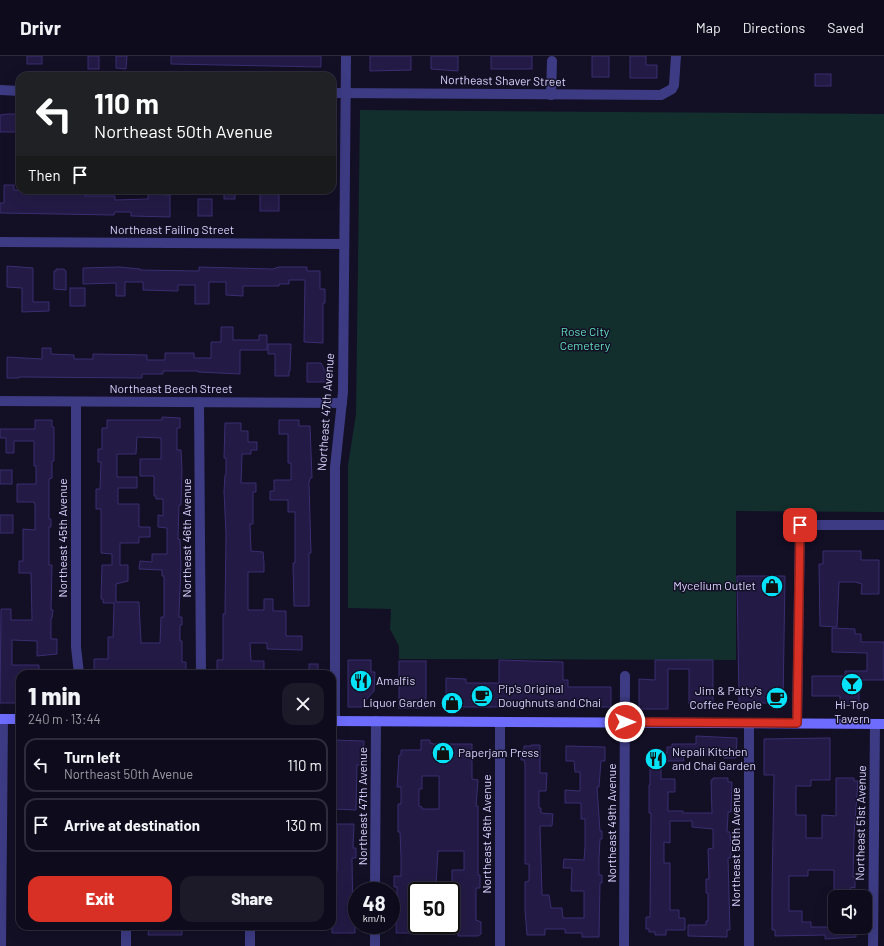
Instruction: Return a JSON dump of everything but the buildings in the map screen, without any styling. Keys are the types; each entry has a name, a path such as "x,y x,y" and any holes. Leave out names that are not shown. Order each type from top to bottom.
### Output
{"main road":[{"path":"1,719 16,720"},
{"path":"336,721 880,724"}],"street":[{"name":"Northeast 47th Avenue","path":"334,670 335,467 342,404 346,56"},
{"name":"Northeast Shaver Street","path":"336,93 661,95 672,89 675,80 676,56"},
{"path":"552,61 552,95"},
{"path":"0,90 16,90"},
{"name":"Northeast Failing Street","path":"0,242 344,244"},
{"name":"Northeast Beech Street","path":"0,401 342,404"},
{"name":"Northeast 45th Avenue","path":"76,402 76,647 79,670"},
{"name":"Northeast 46th Avenue","path":"199,402 201,670"},
{"path":"797,723 800,525 884,525"},
{"name":"Northeast 49th Avenue","path":"624,946 625,676"},
{"path":"1,719 1,946"},
{"name":"Northeast 47th Avenue","path":"375,882 376,721"},
{"name":"Northeast 48th Avenue","path":"500,722 500,946"},
{"name":"Northeast 50th Avenue","path":"749,723 749,946"},
{"name":"Northeast 51st Avenue","path":"873,946 880,724"},
{"path":"126,930 126,946"},
{"path":"250,930 250,946"},
{"path":"375,934 375,946"}],"green space":[{"name":"Rose City Cemetery","path":"360,110 884,114 884,512 736,511 736,660 399,659 399,646 390,629 391,609 348,608 348,465 356,414"}],"place":[{"name":"Mycelium Outlet","path":"772,586"},
{"name":"Amalfis","path":"361,681"},
{"name":"Hi-Top Tavern","path":"852,684"},
{"name":"Pip's Original Doughnuts and Chai","path":"482,696"},
{"name":"Jim & Patty's Coffee People","path":"777,698"},
{"name":"Liquor Garden","path":"452,703"},
{"name":"Paperjam Press","path":"443,753"},
{"name":"Nepali Kitchen and Chai Garden","path":"656,759"}],"route":[{"path":"625,722 797,723 800,525"}]}
